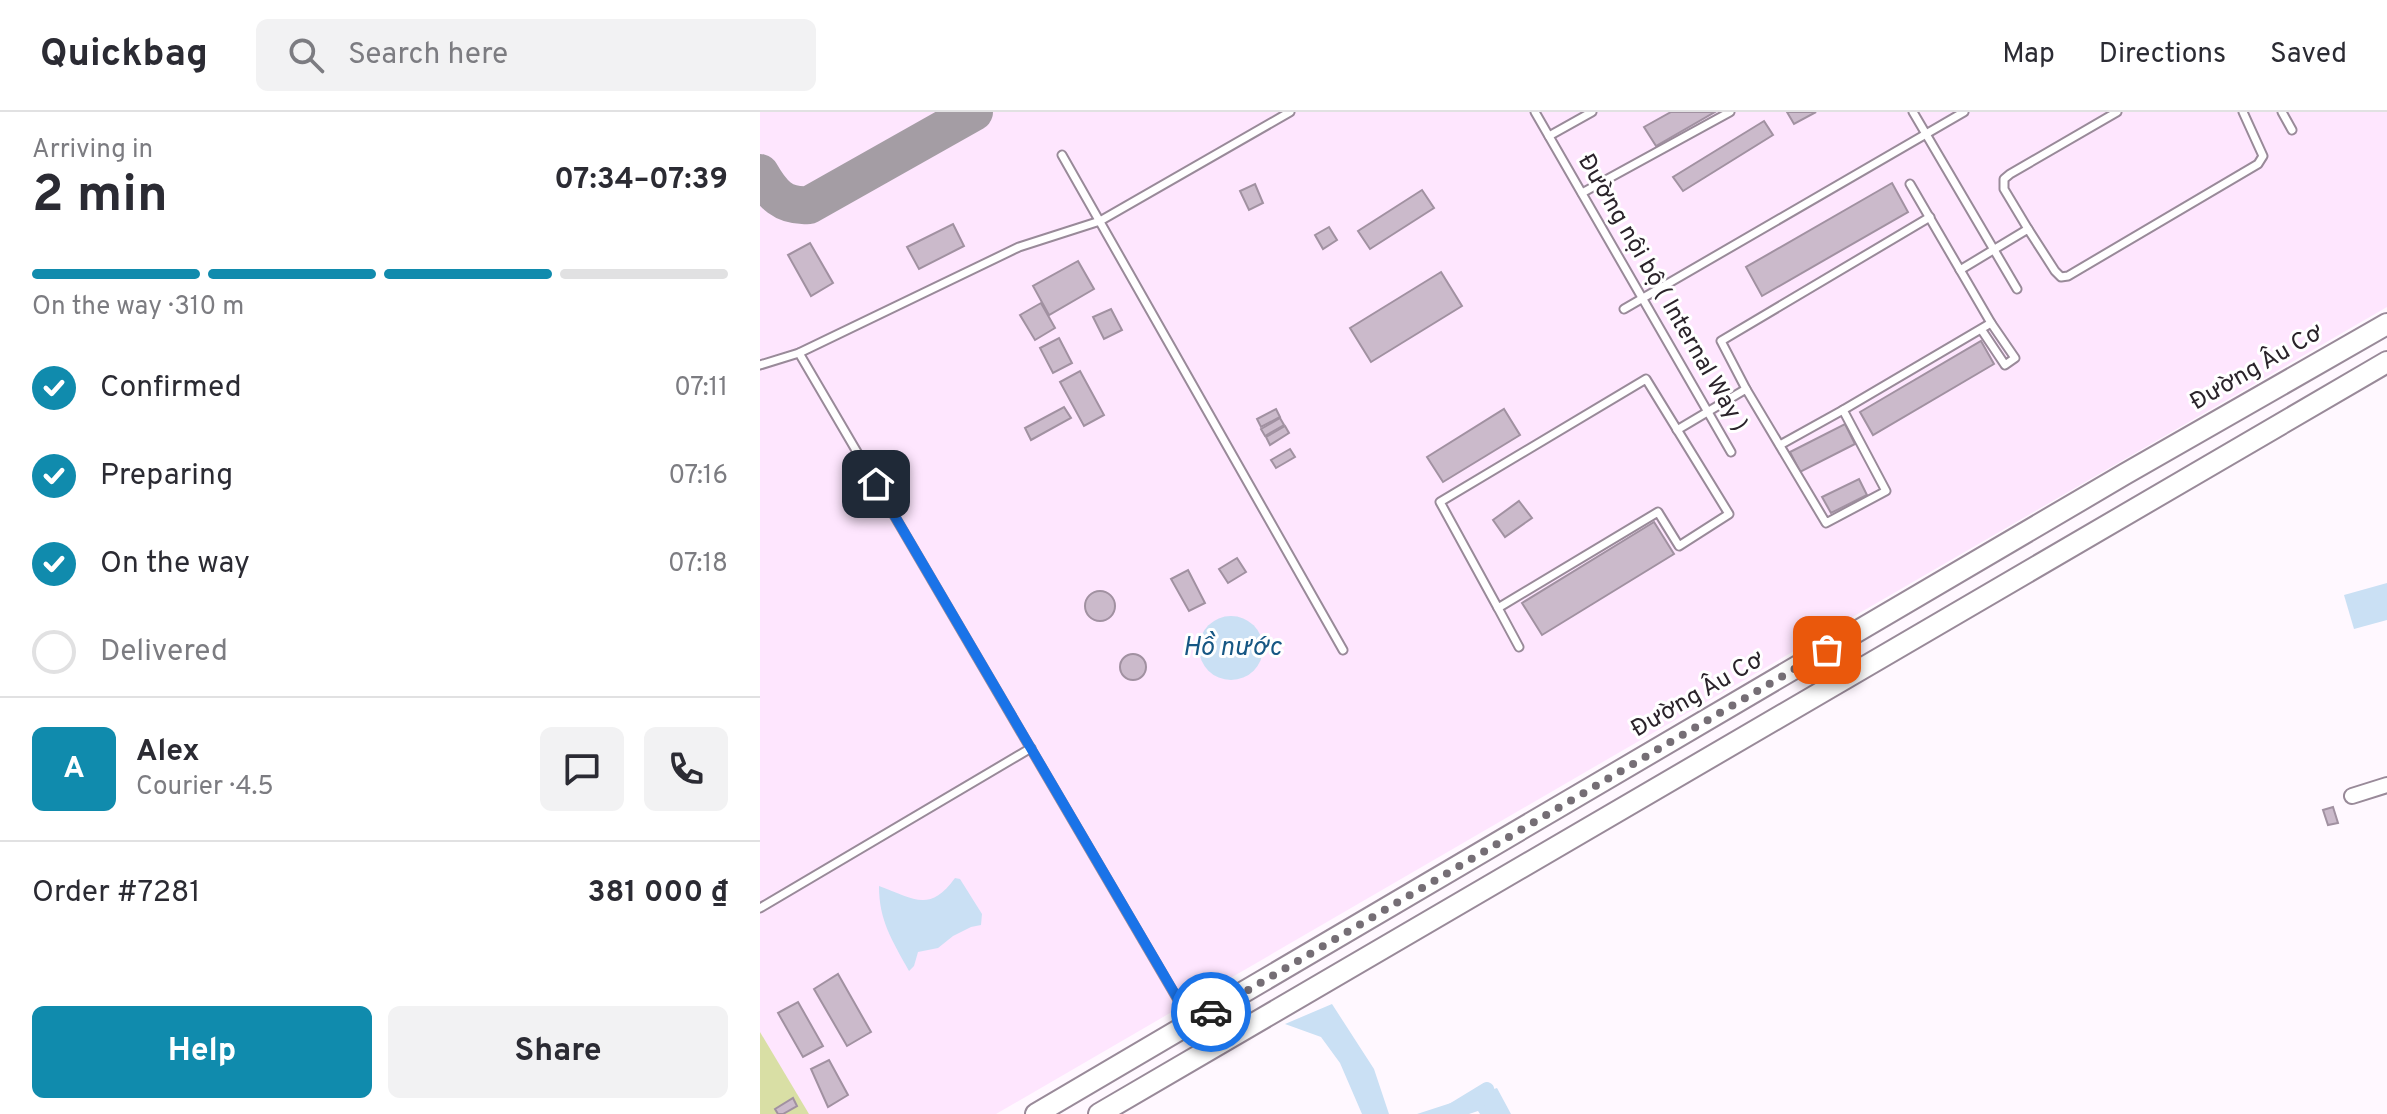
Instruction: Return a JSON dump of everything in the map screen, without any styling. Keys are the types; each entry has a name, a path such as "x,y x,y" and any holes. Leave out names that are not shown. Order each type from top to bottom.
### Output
{"street":[{"name":"Đường Âu Cơ","path":"1036,1114 2125,474 2387,324"},
{"path":"1099,1114 2387,362"},
{"path":"2352,796 2387,785"},
{"path":"1474,857 1492,885"}],"lane":[{"path":"760,365 799,353 1019,247 1100,221 1290,112"},
{"name":"Đường nội bộ ( Internal Way )","path":"1535,112 1731,452"},
{"path":"1549,136 1592,112"},
{"path":"1582,193 1730,112"},
{"path":"1913,112 2017,289"},
{"path":"1624,309 1964,112"},
{"path":"2117,112 2004,179 2004,189 2061,277 2068,276 2258,164 2263,156 2243,112"},
{"path":"2282,112 2292,130"},
{"path":"1062,155 1343,650"},
{"path":"1910,184 1991,323 2015,358 2005,365 1981,329"},
{"path":"1843,410 1886,491 1826,523 1721,341 1930,217"},
{"path":"1960,270 2028,229"},
{"path":"1780,445 1991,323"},
{"path":"799,353 1192,1023"},
{"path":"1498,608 1658,512 1679,546 1729,514 1646,379 1440,502 1519,647"},
{"path":"1677,430 1746,389"},
{"path":"760,908 1031,748"}],"shaded area":[{"path":"760,112 2387,112 2387,307 996,1114 760,1114"}],"green space":[{"path":"760,1032 809,1114 760,1114"}],"water":[{"path":"2387,583 2387,620 2354,629 2344,595"},
{"name":"Hồ nước","path":"1231,616 1243,618 1254,625 1261,636 1261,660 1254,671 1243,678 1231,680 1219,678 1208,671 1201,660 1199,648 1201,636 1208,625 1219,618"},
{"path":"955,878 960,879 982,914 981,925 953,936 938,948 918,952 909,971 884,920 879,886 911,898 928,900 946,889"},
{"path":"1332,1004 1374,1069 1389,1114 1362,1114 1340,1063 1321,1037 1285,1024"},
{"path":"1497,1088 1511,1114 1480,1114 1478,1111 1469,1114 1417,1114"}],"building":[{"path":"1671,112 1715,112 1656,146 1644,127"},
{"path":"1787,112 1816,112 1794,124"},
{"path":"1764,121 1773,135 1683,191 1673,177"},
{"path":"1892,183 1908,212 1762,296 1746,267"},
{"path":"1255,184 1263,203 1249,210 1240,191"},
{"path":"1422,190 1434,208 1370,249 1358,231"},
{"path":"953,224 964,246 919,269 907,247"},
{"path":"1329,227 1337,240 1323,249 1315,235"},
{"path":"810,243 833,283 811,296 788,255"},
{"path":"1078,261 1094,289 1049,315 1033,286"},
{"path":"1441,272 1462,306 1371,362 1350,328"},
{"path":"1041,303 1055,328 1035,340 1020,315"},
{"path":"1111,309 1122,330 1104,339 1093,317"},
{"path":"1059,338 1072,363 1053,373 1040,348"},
{"path":"1981,341 1994,364 1873,435 1860,412"},
{"path":"1080,371 1104,415 1084,426 1060,382"},
{"path":"1064,407 1071,418 1031,440 1025,428"},
{"path":"1276,409 1280,417 1261,427 1257,419"},
{"path":"1504,409 1520,435 1443,482 1427,457"},
{"path":"1280,418 1284,425 1265,436 1261,429"},
{"path":"1845,424 1855,444 1800,472 1790,452"},
{"path":"1285,426 1289,433 1270,445 1266,437"},
{"path":"1290,449 1295,457 1276,468 1271,460"},
{"path":"1859,479 1867,495 1831,513 1822,497"},
{"path":"1519,501 1532,518 1505,537 1493,520"},
{"path":"1654,522 1674,554 1542,635 1522,603"},
{"path":"1237,558 1246,572 1228,583 1219,569"},
{"path":"1188,570 1205,603 1189,611 1171,579"},
{"path":"1100,591 1111,595 1115,606 1111,617 1100,621 1089,617 1085,606 1089,595"},
{"path":"1133,654 1142,658 1146,667 1142,676 1133,680 1124,676 1120,667 1124,658"},
{"path":"2333,807 2338,823 2328,825 2323,810"},
{"path":"838,974 871,1032 847,1046 814,989"},
{"path":"798,1002 823,1046 803,1057 778,1013"},
{"path":"829,1060 848,1095 828,1107 811,1069"},
{"path":"793,1098 797,1106 778,1114 775,1109"}],"waterway":[{"path":"1446,1114 1487,1089 1494,1114"}],"taxiway":[{"path":"760,173 779,198 792,204 809,205 974,112"}],"way so far":[{"path":"1211,1012 1827,650"}],"route":[{"path":"876,484 1192,1023 1211,1012"}]}
